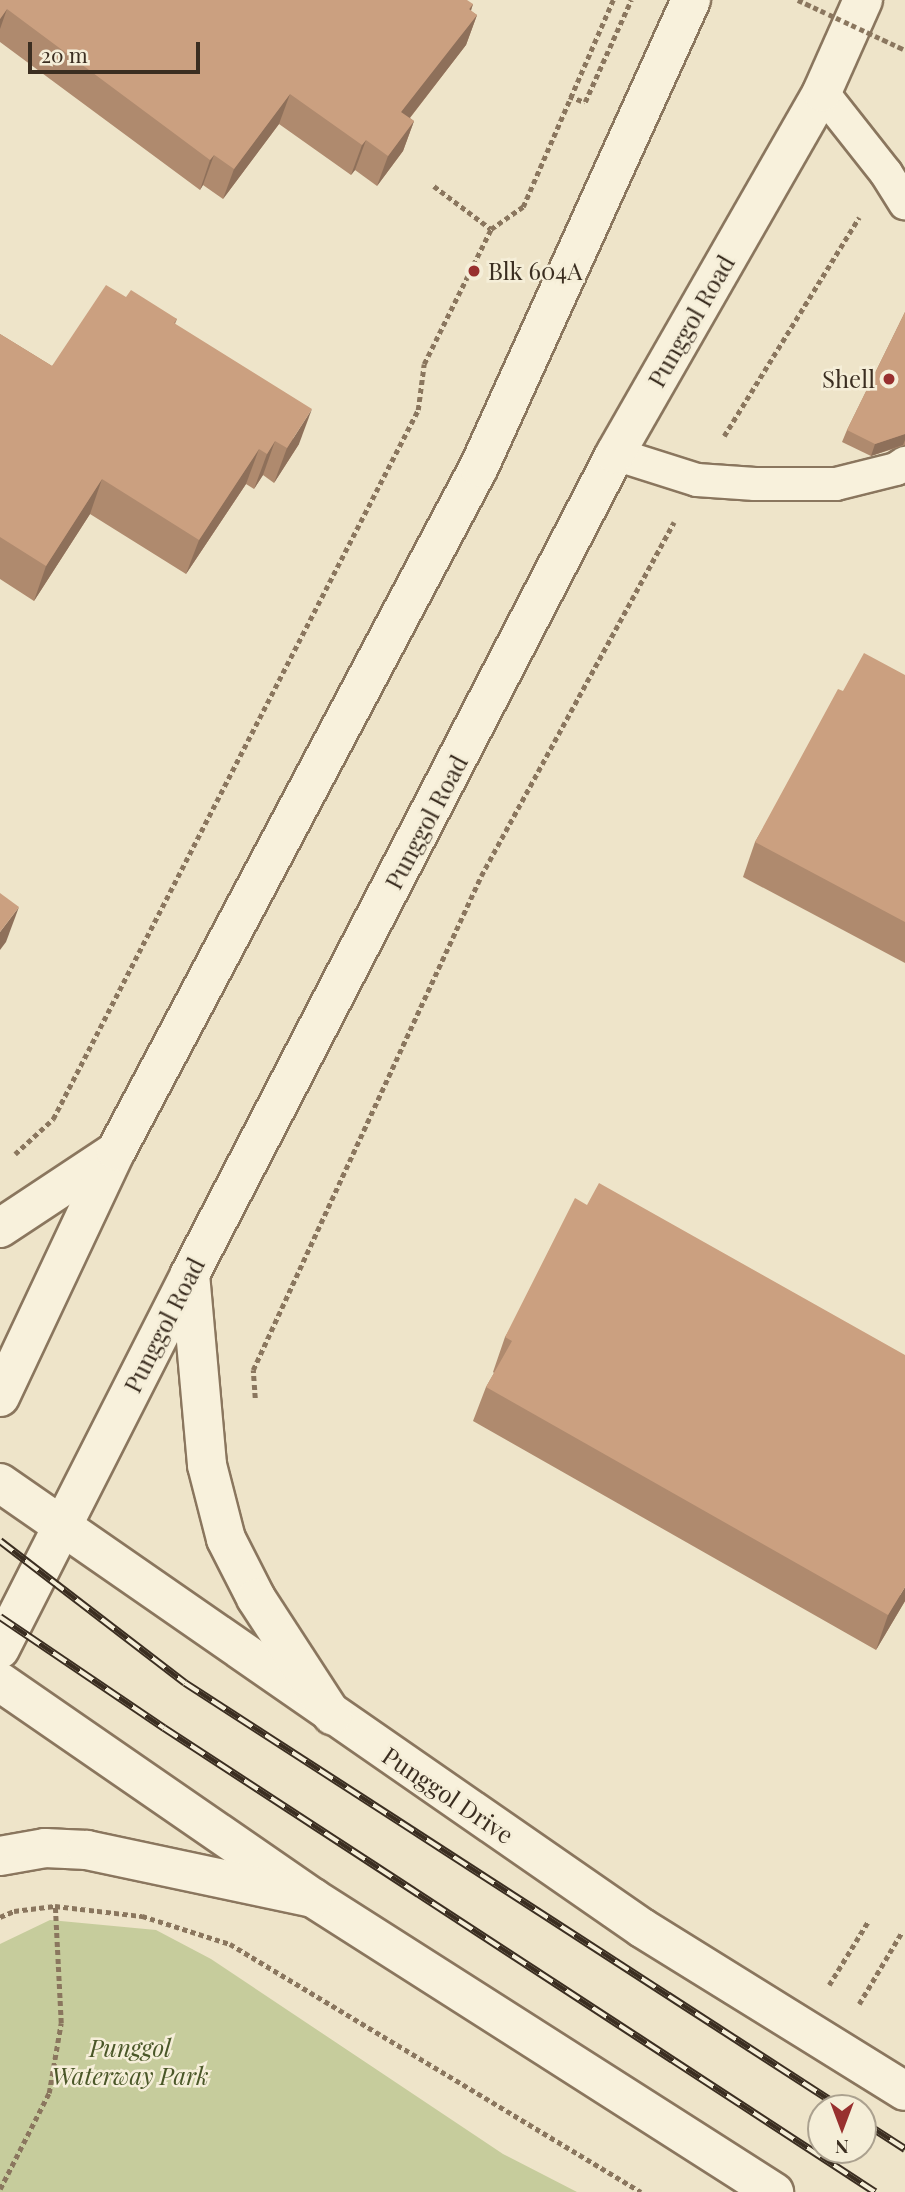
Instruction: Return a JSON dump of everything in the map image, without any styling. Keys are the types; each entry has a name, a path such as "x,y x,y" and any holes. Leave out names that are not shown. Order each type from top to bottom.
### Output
{"main road":[{"path":"0,1397 116,1151 479,467 691,0"},
{"name":"Punggol Road","path":"0,1649 190,1274 615,454 822,92 863,0"},
{"path":"0,1228 116,1151"},
{"path":"190,1274 207,1465 226,1539 256,1598 332,1715"},
{"name":"Punggol Drive","path":"0,1483 642,1928 905,2091"},
{"path":"0,1682 313,1898 774,2192"},
{"path":"0,1856 45,1848 88,1850 313,1898"}],"lane":[{"path":"822,92 886,173 905,204"},
{"path":"615,454 697,480 836,484 896,469 905,463"}],"path":[{"path":"8,1159 53,1119 418,410 424,364 491,229 523,207 613,0"},
{"path":"569,96 584,102 631,0"},
{"path":"798,0 905,50"},
{"path":"256,1410 253,1370 481,876 697,480 886,173"},
{"path":"434,186 491,229"},
{"path":"0,2189 49,2093 61,2023 55,1906"},
{"path":"0,1917 14,1911 55,1906 142,1916 230,1944 642,2192"},
{"path":"828,1987 869,1920"},
{"path":"859,2004 902,1932"},
{"path":"817,1980 838,1992"},
{"path":"849,1998 871,2010"}],"green space":[{"name":"Punggol Waterway Park","path":"50,1920 156,1930 211,1959 503,2154 577,2192 0,2192 0,1944"}],"building":[{"path":"0,0 467,0 473,4 469,9 477,15 401,112 414,121 388,156 366,140 362,145 290,94 234,169 214,155 210,160 7,9 0,19"},
{"path":"106,285 126,297 131,290 177,319 174,323 312,409 287,448 275,441 267,454 259,449 199,540 102,479 46,566 0,537 0,334 52,366"},
{"name":"Shell","path":"905,312 905,434 875,444 847,430"},
{"path":"864,653 905,675 905,922 755,842 838,689 843,691"},
{"path":"0,893 19,907 0,932"},
{"path":"599,1183 905,1355 905,1587 888,1615 486,1387 512,1341 505,1337 575,1198 587,1205"}],"railway":[{"path":"0,1541 185,1683 820,2094"},
{"path":"0,1617 164,1728 875,2192"},
{"path":"877,2131 905,2149"}],"place":[{"name":"Blk 604A","path":"474,271"},
{"name":"Shell","path":"889,379"}]}
